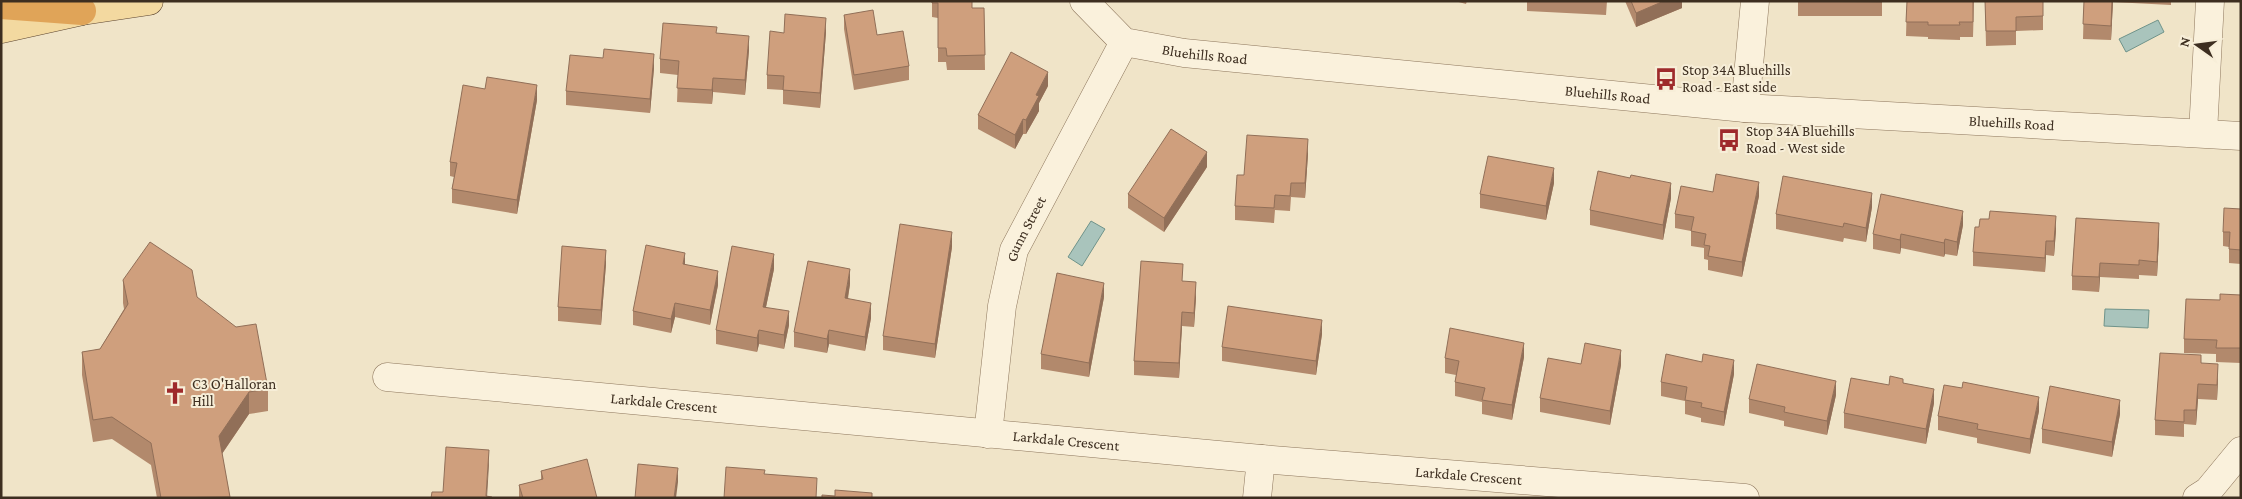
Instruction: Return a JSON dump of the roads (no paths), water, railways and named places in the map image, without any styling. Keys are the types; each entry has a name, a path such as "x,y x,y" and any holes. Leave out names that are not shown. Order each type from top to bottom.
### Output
{"highway":[{"path":"1,5 82,10"}],"main road":[{"path":"1,29 82,10 148,1"}],"street":[{"path":"1084,1 1124,42"},
{"path":"1745,108 1755,1"},
{"path":"2203,133 2210,1"},
{"name":"Bluehills Road","path":"1124,42 1184,53 1745,108 2241,136"},
{"name":"Gunn Street","path":"988,434 1002,306 1014,250 1124,42"},
{"name":"Larkdale Crescent","path":"387,377 1261,459 1745,498"},
{"path":"2197,498 2208,491 2241,451"},
{"path":"1257,498 1261,459"}],"water":[{"path":"2158,20 2164,32 2126,52 2119,39"},
{"path":"1091,221 1105,229 1082,266 1068,257"},
{"path":"2105,309 2149,310 2148,328 2104,326"}],"place":[{"name":"Stop 34A Bluehills Road - East side","path":"1666,79"},
{"name":"Stop 34A Bluehills Road - West side","path":"1729,140"},
{"name":"C3 O'Halloran Hill","path":"175,393"}]}
